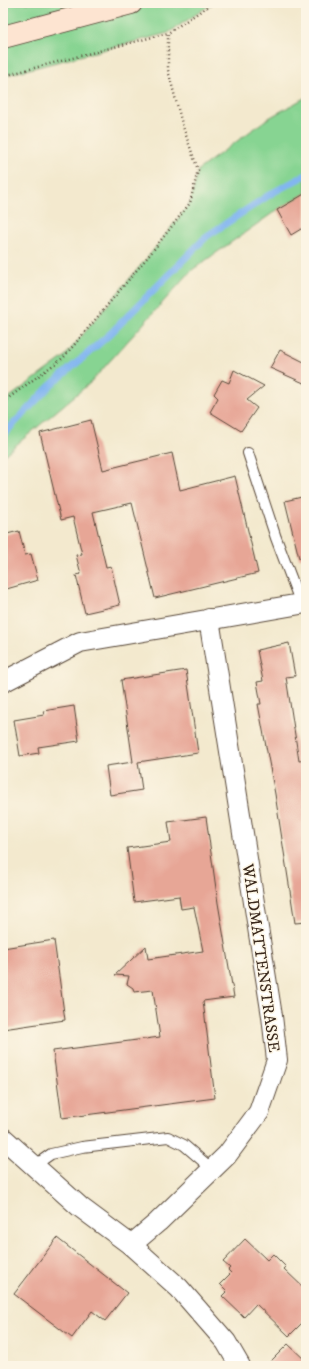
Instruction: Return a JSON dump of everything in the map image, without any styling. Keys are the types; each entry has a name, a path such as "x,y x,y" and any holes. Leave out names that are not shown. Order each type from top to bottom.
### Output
{"main road":[{"path":"3,37 131,3"}],"street":[{"path":"3,682 80,642 303,603"},
{"name":"WALDMATTENSTRASSE","path":"131,1246 227,1155 259,1112 277,1060 271,1008 209,619"},
{"path":"3,1138 80,1207 131,1246 179,1288 226,1342 240,1366"}],"lane":[{"path":"248,453 276,538 303,603"},
{"path":"34,1166 51,1154 82,1148 168,1137 184,1145 212,1169"}],"path":[{"path":"3,5 11,3"},
{"path":"3,76 168,33 213,3"},
{"path":"3,402 64,357 151,253 190,202 198,170 182,124 168,70 168,33"}],"green space":[{"path":"3,3 213,3 168,33 3,76"},
{"path":"306,97 306,193 277,210 192,270 90,383 3,456 3,402 64,357 151,253 190,203 198,170 267,119"}],"building":[{"path":"306,193 306,226 291,235 277,210"},
{"path":"280,350 306,363 306,384 270,368"},
{"path":"234,370 264,386 247,400 257,408 241,431 210,412 218,398 214,394 222,380 229,383"},
{"path":"91,420 103,470 172,453 180,490 235,476 258,573 155,598 132,503 93,512 106,567 111,566 120,605 85,613 76,575 81,574 76,555 82,554 73,517 61,520 40,433"},
{"path":"306,496 306,558 299,558 285,501"},
{"path":"19,531 25,555 31,554 38,580 3,590 3,535"},
{"path":"289,643 295,676 286,677 299,761 306,760 306,922 295,923 275,794 258,704 261,704 257,682 263,681 257,650"},
{"path":"186,670 198,753 138,762 142,790 110,795 106,766 133,762 121,680"},
{"path":"74,706 79,741 38,747 39,753 20,756 14,720 44,715 43,711"},
{"path":"206,817 218,903 234,997 203,1001 215,1098 62,1118 53,1051 160,1037 153,990 134,992 133,988 127,984 129,976 115,975 146,946 148,959 203,951 194,907 181,909 179,896 134,902 127,848 171,842 168,822"},
{"path":"54,940 65,1020 3,1029 3,948"},
{"path":"57,1238 127,1293 105,1321 92,1311 72,1338 14,1294"},
{"path":"245,1239 267,1260 273,1254 286,1267 284,1269 306,1290 306,1319 289,1336 256,1304 244,1317 222,1296 227,1291 220,1284 231,1273 228,1270 230,1268 223,1262"},
{"path":"288,1344 306,1361 306,1366 266,1366"}],"waterway":[{"path":"3,435 49,387 110,334 207,236 272,193 306,175"}]}
